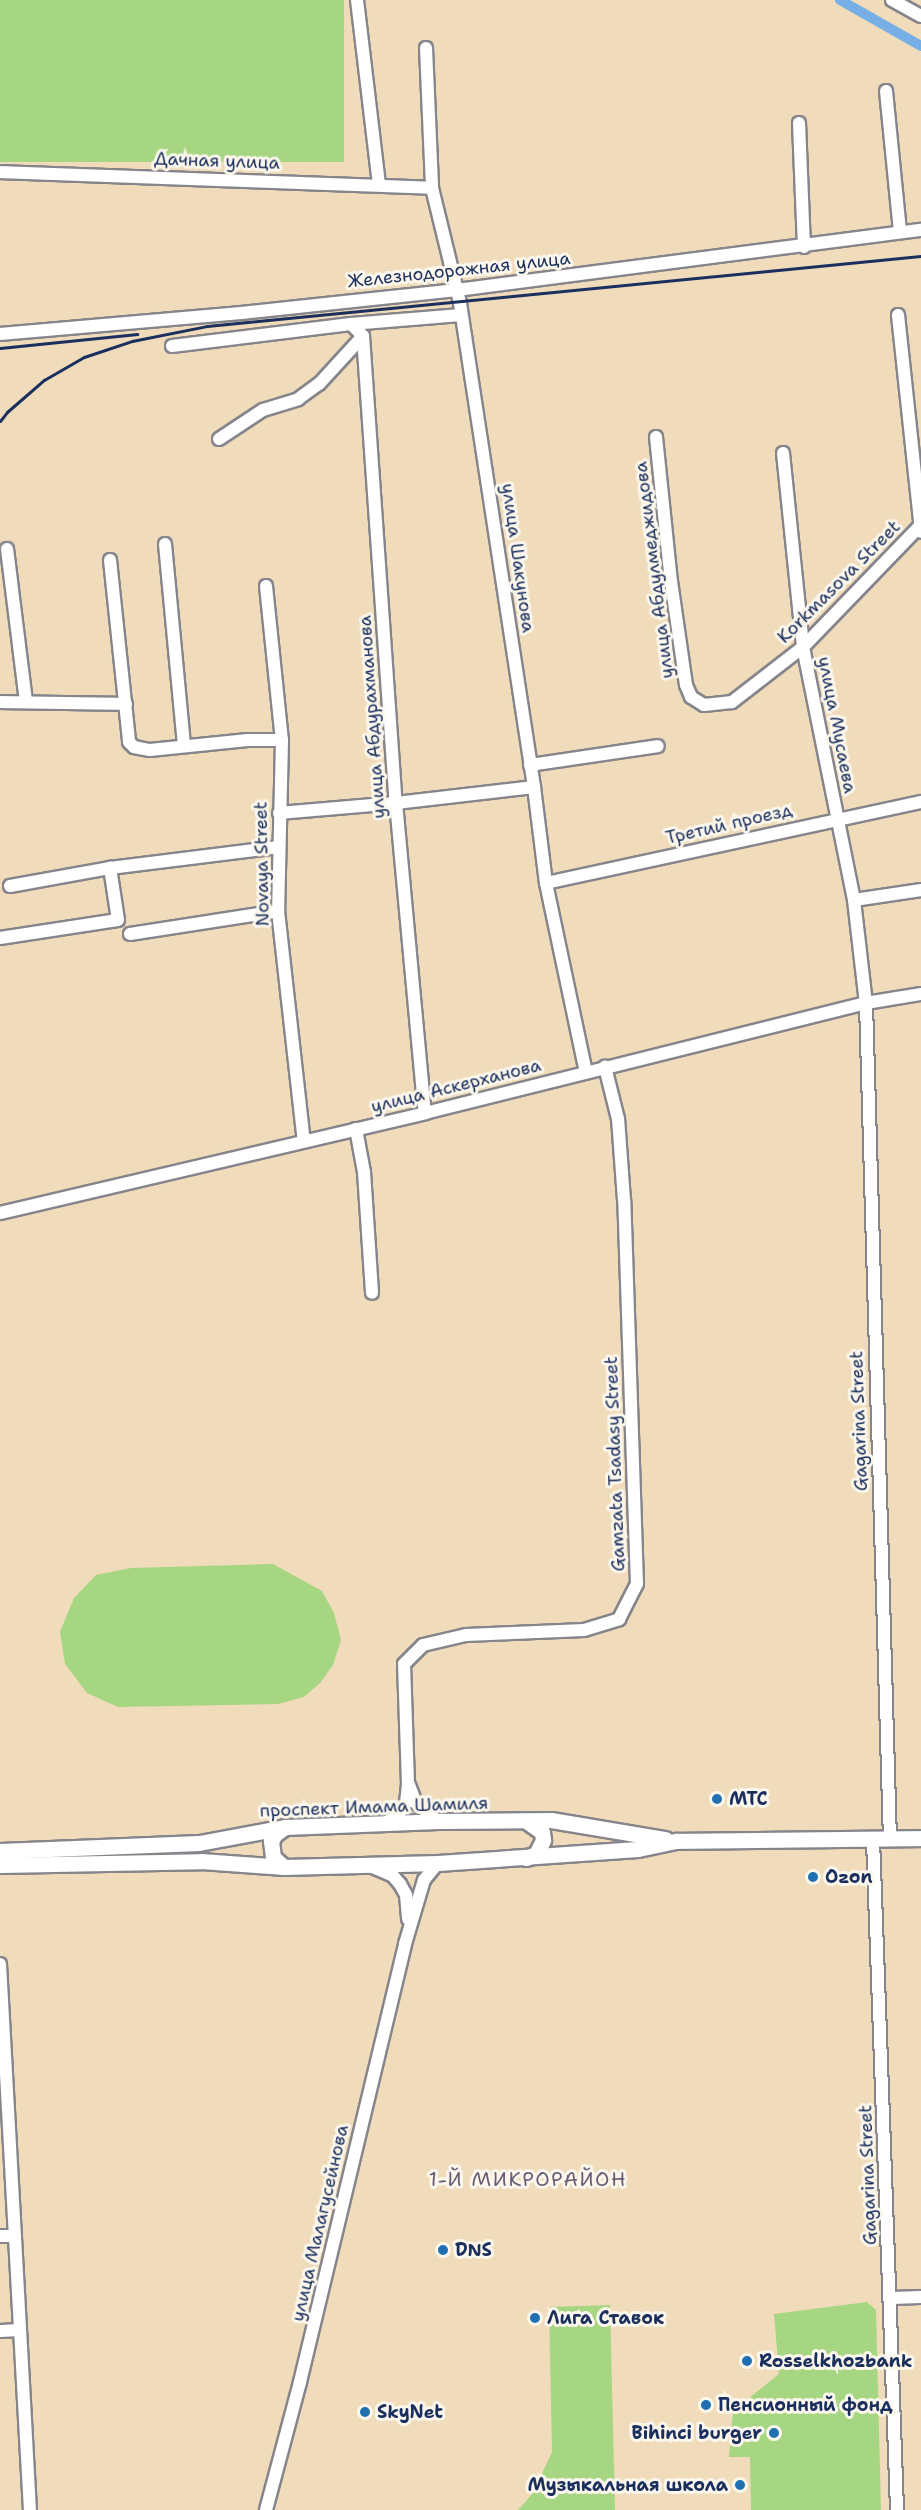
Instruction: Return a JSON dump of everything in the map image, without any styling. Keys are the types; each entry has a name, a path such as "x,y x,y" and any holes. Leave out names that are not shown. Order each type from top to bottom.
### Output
{"main road":[{"name":"проспект Имама Шамиля","path":"0,1851 199,1843 250,1831 285,1827 438,1821 551,1820 677,1841 921,1838"},
{"path":"523,1859 536,1854 543,1840 542,1832 526,1821"},
{"path":"284,1867 273,1857 271,1841 275,1834 285,1827"},
{"name":"проспект Имама Шамиля","path":"0,1865 201,1861 284,1867 438,1863 523,1859 638,1849 677,1841"}],"street":[{"path":"357,0 379,184"},
{"path":"892,0 921,16"},
{"name":"улица Шакунова","path":"426,48 432,188 457,290 477,405 534,787 546,883 586,1072"},
{"path":"886,91 900,232"},
{"path":"799,123 804,247"},
{"name":"Дачная улица","path":"0,172 379,184 432,188"},
{"name":"Железнодорожная улица","path":"0,334 241,313 457,290 804,247 921,230"},
{"path":"172,346 351,324 461,315"},
{"path":"898,315 921,534"},
{"path":"219,439 264,410 298,399 319,384 363,336 351,324"},
{"name":"улица Абдурахманова","path":"363,336 396,803 424,1113"},
{"name":"улица Абдулмеджидова","path":"656,437 671,581 686,685 691,697"},
{"name":"улица Мусаева","path":"783,453 803,647 854,900 866,1003"},
{"name":"Korkmasova Street","path":"691,697 704,705 732,702 803,647 921,525"},
{"path":"165,544 184,746"},
{"path":"7,549 26,702"},
{"path":"110,560 129,742 134,747 150,750 282,740"},
{"name":"Novaya Street","path":"266,586 282,740 278,911 304,1141"},
{"path":"0,702 126,704"},
{"path":"530,765 657,746"},
{"path":"279,813 396,803 534,787"},
{"name":"Третий проезд","path":"546,883 838,818 921,802"},
{"path":"10,886 110,868 279,847"},
{"path":"0,939 118,920 110,868"},
{"path":"854,900 921,890"},
{"path":"130,934 278,911"},
{"name":"улица Аскерханова","path":"0,1214 424,1113 866,1003 921,994"},
{"name":"Gagarina Street","path":"866,1003 890,1839"},
{"name":"Gamzata Tsadasy Street","path":"408,1784 404,1664 423,1646 466,1635 584,1630 619,1619 637,1584 624,1200 618,1119 605,1067"},
{"path":"356,1129 364,1172 372,1293"},
{"path":"408,1784 416,1803 438,1821"},
{"path":"387,1822 399,1814 406,1803 408,1784"},
{"name":"Gagarina Street","path":"873,1839 897,2510"},
{"path":"405,1944 424,1880 438,1863"},
{"path":"365,1864 393,1876 406,1895 409,1907 405,1944"},
{"name":"улица Малагусейнова","path":"266,2510 300,2382 405,1944"},
{"path":"0,1964 5,2140 15,2236 30,2510"},
{"path":"0,2236 15,2236"},
{"path":"891,2298 921,2297"},
{"path":"0,2331 20,2330"}],"green space":[{"path":"0,0 344,0 344,162 0,162"},
{"path":"273,1564 322,1591 334,1613 341,1640 333,1665 320,1683 304,1697 278,1704 118,1707 87,1693 65,1664 60,1632 74,1598 96,1575 131,1568"},
{"path":"867,2302 876,2310 881,2510 751,2510 750,2457 729,2457 733,2411 779,2374 774,2314"},
{"path":"610,2305 615,2510 518,2510 533,2493 552,2452 549,2307"}],"waterway":[{"path":"840,0 921,46"}],"railway":[{"path":"0,421 7,412 44,380 84,357 132,341 207,326 921,256"},
{"path":"0,348 137,334"}],"place":[{"name":"МТС","path":"717,1799"},
{"name":"Ozon","path":"813,1877"},
{"name":"DNS","path":"443,2250"},
{"name":"Лига Ставок","path":"535,2318"},
{"name":"Rosselkhozbank","path":"747,2361"},
{"name":"Пенсионный фонд","path":"706,2405"},
{"name":"SkyNet","path":"365,2412"},
{"name":"Bihinci burger","path":"774,2433"},
{"name":"Музыкальная школа","path":"740,2485"}],"district":[{"name":"1-Й МИКРОРАЙОН","path":"528,2179"}]}
